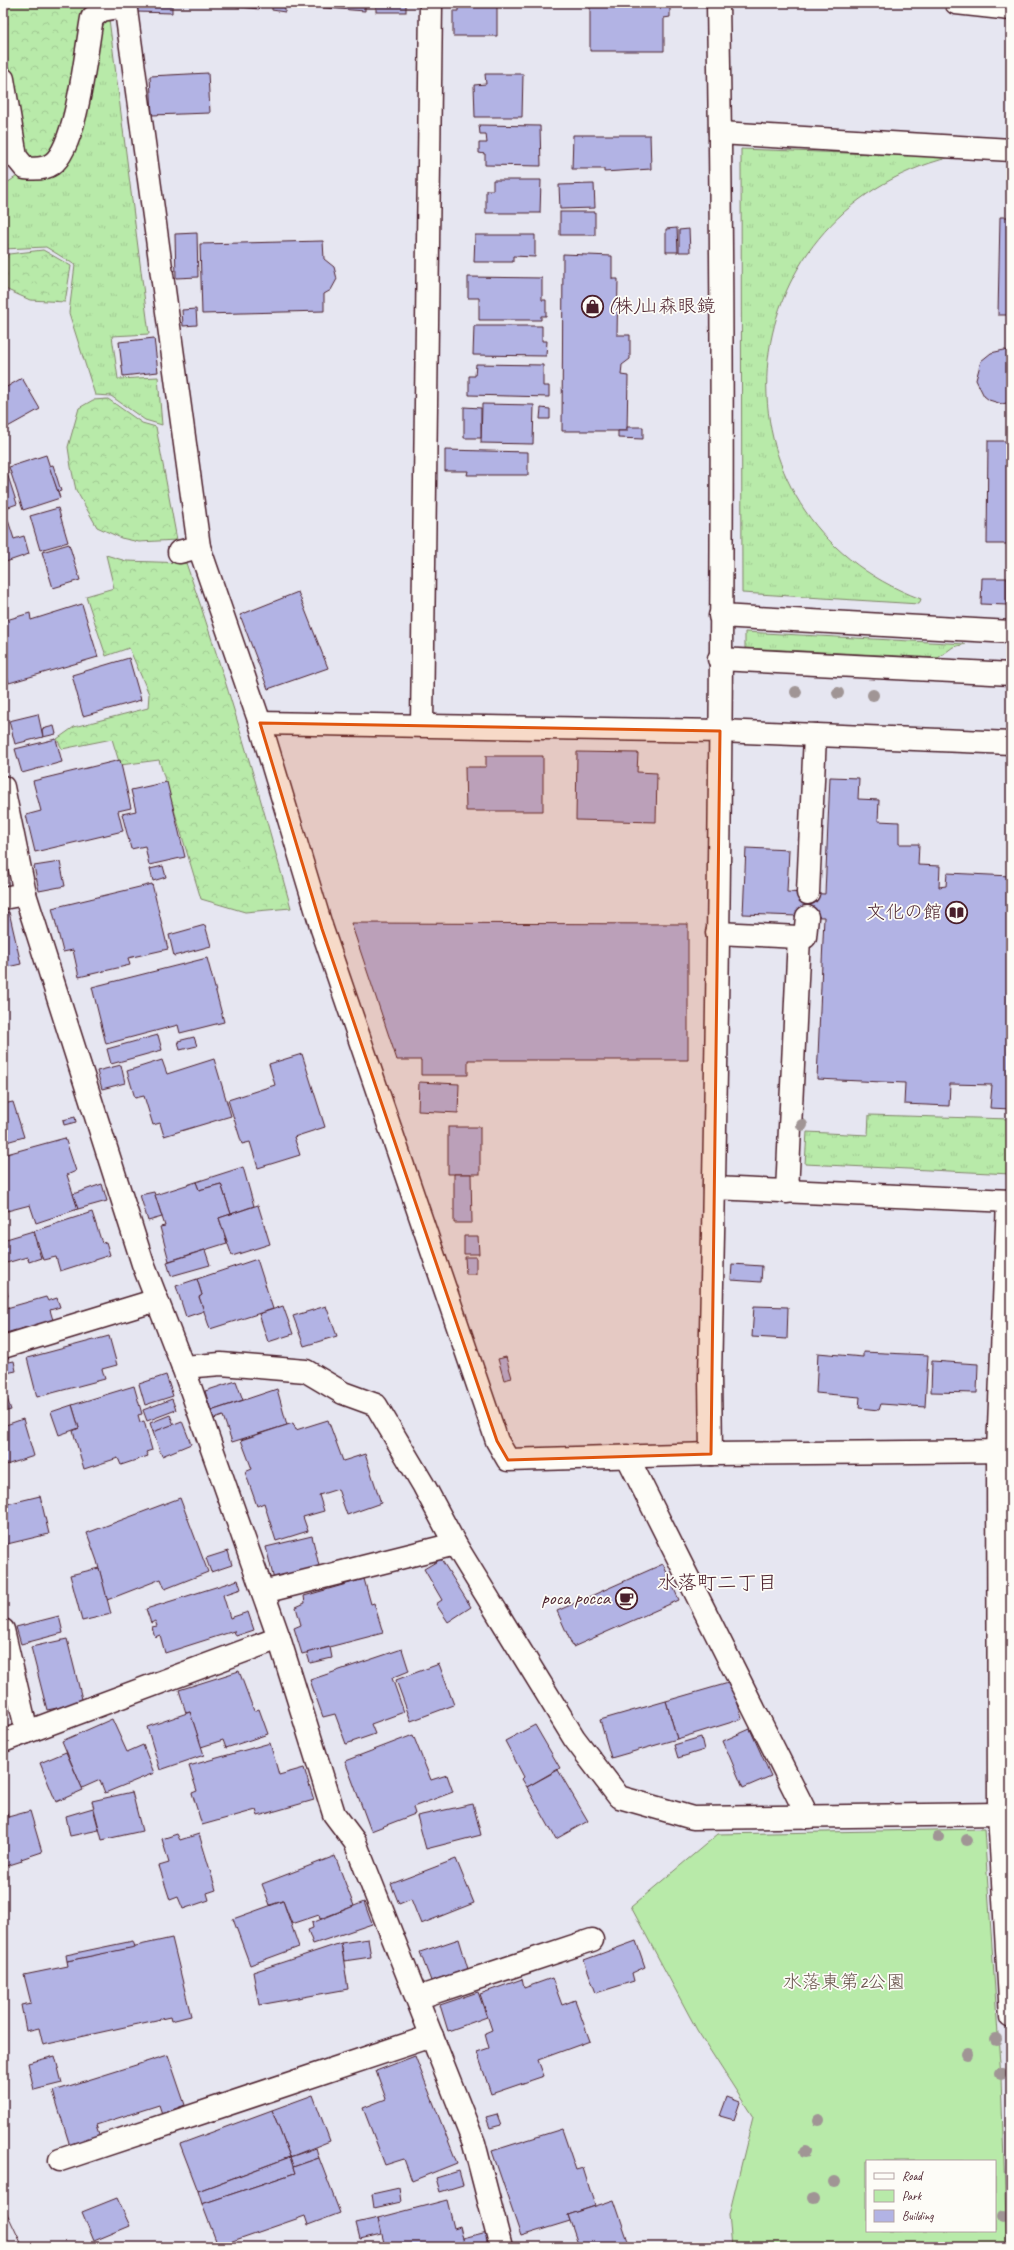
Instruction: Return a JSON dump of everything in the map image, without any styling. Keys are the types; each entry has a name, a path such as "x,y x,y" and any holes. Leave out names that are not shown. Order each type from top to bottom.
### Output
{"street":[{"path":"422,725 431,3"},
{"path":"711,1454 710,1378 720,731 720,133 718,3"},
{"path":"956,3 1011,9"},
{"path":"3,79 16,157 25,168 46,167 52,164 60,155 70,136 92,18 102,10 125,4 189,550 260,723 322,929 497,1440 508,1460 711,1454 1004,1452"},
{"path":"720,133 1011,150"},
{"path":"720,616 1011,632"},
{"path":"719,659 1011,674"},
{"path":"260,723 720,731 1011,743"},
{"path":"808,893 815,735"},
{"path":"3,787 25,894 142,1264 183,1367 263,1592 279,1638 334,1814 355,1842 474,2142 501,2247"},
{"path":"3,898 25,894"},
{"path":"717,933 805,937 807,917"},
{"path":"787,1192 799,937"},
{"path":"714,1188 1010,1201 1004,1452 999,1814 1011,2017"},
{"path":"3,1347 157,1300"},
{"path":"183,1367 221,1364 306,1371 343,1392 376,1405 424,1486 455,1544 574,1738 619,1797 693,1818 999,1814"},
{"path":"627,1456 808,1817"},
{"path":"263,1592 455,1544"},
{"path":"3,1630 27,1732"},
{"path":"3,1741 279,1638"},
{"path":"417,1998 592,1940"},
{"path":"60,2160 432,2036"}],"highlighted area":[{"path":"260,723 720,731 711,1454 508,1460 497,1441 322,929"}],"green space":[{"path":"3,3 98,3 55,153 36,162 20,153 3,47"},
{"path":"109,19 149,334 112,336 118,379 158,377 162,425 145,420 111,396 95,395 69,313 75,265 46,247 3,249 3,181 7,183 20,174 98,21"},
{"path":"741,149 951,157 875,189 819,239 783,300 767,369 773,438 800,503 849,559 921,599 919,604 742,593"},
{"path":"43,250 71,266 65,302 30,300 3,288 3,258 9,254"},
{"path":"108,399 142,423 156,427 177,540 139,542 121,538 97,527 76,490 68,447 79,408 93,400"},
{"path":"106,555 126,561 186,563 242,735 291,908 245,912 201,899 159,760 120,765 112,739 62,749 57,739 74,727 148,708 149,694 129,648 106,656 86,596 114,588"},
{"path":"745,632 966,644 953,647 938,658 745,648"},
{"path":"869,1115 1011,1119 1011,1174 805,1164 807,1132 868,1135"},
{"name":"水落東第2公園","path":"984,1829 1001,2078 1007,2247 732,2247 729,2215 753,2117 697,2030 631,1907 718,1834"}],"building":[{"path":"137,3 172,3 172,13 137,12"},
{"path":"201,3 260,3 259,9"},
{"path":"272,3 285,3 285,12 272,10"},
{"path":"287,3 365,3 365,11 287,5"},
{"path":"376,3 406,3 406,12 376,12"},
{"path":"458,3 497,3 497,36 453,36 453,11 458,11"},
{"path":"590,3 670,3 670,17 664,18 664,51 590,51"},
{"path":"208,73 210,113 152,115 150,76"},
{"path":"485,74 523,74 522,117 475,117 474,85 486,84"},
{"path":"479,125 540,126 541,166 485,165 485,154 479,153 479,143 487,143 486,134 480,134"},
{"path":"573,135 650,135 651,169 604,172 604,169 572,169"},
{"path":"493,180 541,180 540,213 486,213 486,190 493,190"},
{"path":"594,184 595,208 560,209 559,185"},
{"path":"560,212 595,212 595,235 560,235"},
{"path":"1000,217 1011,217 1011,315 998,315"},
{"path":"677,228 678,252 666,252 666,229"},
{"path":"689,229 690,252 679,252 679,230"},
{"path":"197,233 198,277 176,278 175,234"},
{"path":"475,235 535,235 535,257 513,256 513,262 474,262"},
{"path":"323,241 324,259 334,267 337,279 331,290 324,294 324,311 202,314 200,244"},
{"path":"563,254 612,256 612,279 618,279 617,335 630,335 630,359 622,365 621,375 628,376 627,431 562,431"},
{"path":"468,277 542,278 542,300 546,300 546,316 541,316 541,320 479,320 479,298 468,298"},
{"path":"196,309 197,325 183,326 182,310"},
{"path":"474,326 542,326 542,341 547,341 546,356 473,355"},
{"path":"154,338 158,372 123,376 119,342"},
{"path":"1004,350 1011,351 1011,402 1002,404 989,400 984,396 976,380 981,361 991,353"},
{"path":"476,364 543,365 543,386 549,386 549,397 469,395 469,376 475,376"},
{"path":"22,378 40,409 4,429 3,384 5,388"},
{"path":"482,404 534,405 533,444 481,443"},
{"path":"464,407 481,408 481,438 464,438"},
{"path":"541,408 550,409 550,419 540,419"},
{"path":"627,427 643,427 643,439 618,438 618,431 627,431"},
{"path":"988,441 1011,441 1011,544 987,544"},
{"path":"445,450 528,452 528,475 467,475 468,471 445,471"},
{"path":"46,455 60,498 23,510 9,467"},
{"path":"3,461 17,504 3,509"},
{"path":"53,465 61,491 58,492 49,466"},
{"path":"58,508 68,542 40,550 30,516"},
{"path":"7,517 14,539 24,536 29,554 3,563 3,518"},
{"path":"69,544 80,580 53,588 42,552"},
{"path":"982,578 1007,578 1007,605 981,604"},
{"path":"298,592 328,668 268,689 240,615"},
{"path":"82,604 98,657 9,683 3,663 3,621 30,613 31,620"},
{"path":"129,658 141,700 83,716 72,675"},
{"path":"38,714 43,737 15,744 9,721"},
{"path":"54,726 56,734 43,737 42,729"},
{"path":"56,739 62,762 22,773 15,749"},
{"path":"577,752 638,753 637,772 657,773 656,822 576,820"},
{"path":"486,756 543,756 543,811 466,811 465,767 486,767"},
{"path":"120,760 131,808 118,811 123,831 35,852 26,815 41,811 33,781"},
{"path":"830,777 859,778 858,799 879,800 878,821 899,822 899,844 919,844 918,865 940,866 939,887 946,886 947,873 1011,876 1011,1109 990,1108 992,1085 950,1084 949,1106 904,1104 905,1083 817,1079 824,917 743,914 746,848 789,850 787,892 825,894"},
{"path":"167,782 185,857 149,865 145,846 131,849 122,814 136,811 131,790"},
{"path":"60,862 65,886 39,891 34,866"},
{"path":"163,866 166,877 153,881 150,869"},
{"path":"152,884 168,949 128,958 130,965 79,977 73,950 63,952 52,908"},
{"path":"9,912 21,964 3,968 3,913"},
{"path":"351,923 688,924 688,1060 468,1060 468,1075 421,1075 421,1060 397,1060"},
{"path":"205,925 211,946 174,956 169,935"},
{"path":"207,958 224,1022 180,1033 178,1025 106,1044 92,987"},
{"path":"158,1035 162,1050 111,1064 107,1049"},
{"path":"194,1037 197,1046 180,1050 178,1041"},
{"path":"302,1054 325,1127 294,1137 300,1155 258,1168 250,1142 242,1144 228,1100 275,1085 269,1064"},
{"path":"214,1059 231,1116 164,1136 160,1123 153,1125 144,1096 135,1098 127,1071 162,1060 167,1074"},
{"path":"121,1065 125,1083 102,1089 97,1071"},
{"path":"419,1082 459,1084 458,1113 418,1111"},
{"path":"13,1102 24,1137 3,1143 3,1104"},
{"path":"75,1117 76,1122 64,1125 63,1120"},
{"path":"448,1127 480,1127 480,1174 448,1174"},
{"path":"65,1138 76,1171 67,1175 78,1209 36,1223 30,1205 7,1211 3,1200 3,1155"},
{"path":"243,1167 254,1206 231,1214 221,1184 199,1190 196,1182"},
{"path":"454,1174 471,1174 472,1223 454,1223"},
{"path":"196,1182 199,1190 221,1184 231,1214 219,1218 227,1243 169,1261 160,1227 165,1226 155,1195"},
{"path":"102,1184 107,1201 78,1209 73,1194"},
{"path":"154,1192 162,1217 148,1221 140,1195"},
{"path":"258,1205 270,1244 232,1256 219,1218"},
{"path":"92,1212 102,1243 106,1242 110,1255 60,1271 56,1257 43,1260 34,1231"},
{"path":"33,1231 41,1258 29,1262 27,1257 3,1264 3,1240"},
{"path":"464,1236 478,1236 479,1254 464,1254"},
{"path":"205,1250 210,1265 171,1276 167,1262"},
{"path":"465,1257 476,1257 476,1274 466,1274"},
{"path":"257,1259 273,1309 210,1329 199,1297 202,1295 197,1279"},
{"path":"732,1264 762,1266 761,1282 731,1280"},
{"path":"3,1278 8,1296 3,1297"},
{"path":"197,1279 202,1295 199,1297 204,1311 186,1317 176,1286"},
{"path":"46,1297 48,1301 57,1298 60,1307 50,1310 53,1320 21,1329 22,1334 18,1335 16,1330 3,1334 3,1309"},
{"path":"283,1306 293,1334 268,1342 259,1314"},
{"path":"326,1306 337,1336 304,1346 293,1316"},
{"path":"754,1306 788,1307 787,1339 752,1337"},
{"path":"109,1336 117,1365 102,1369 105,1379 37,1397 27,1358"},
{"path":"863,1352 928,1355 925,1407 881,1404 879,1410 859,1408 860,1397 816,1393 818,1353 863,1357"},
{"path":"506,1357 512,1378 504,1380 498,1359"},
{"path":"14,1361 16,1371 6,1373 4,1363"},
{"path":"932,1361 978,1364 977,1393 931,1392"},
{"path":"166,1375 173,1396 145,1405 139,1384"},
{"path":"236,1381 243,1400 211,1411 205,1391"},
{"path":"3,1386 11,1410 3,1412"},
{"path":"134,1386 142,1414 138,1415 140,1422 144,1421 152,1450 146,1452 148,1456 121,1465 118,1458 84,1469 73,1431 79,1428 72,1405"},
{"path":"277,1389 287,1425 232,1442 223,1416 214,1419 211,1411"},
{"path":"172,1399 176,1410 147,1421 143,1410"},
{"path":"72,1405 79,1428 59,1435 51,1412"},
{"path":"170,1415 174,1425 153,1432 150,1423"},
{"path":"23,1419 34,1456 3,1466 3,1426"},
{"path":"328,1420 343,1461 365,1454 381,1503 347,1515 338,1489 319,1495 324,1511 303,1517 308,1531 276,1541 264,1503 257,1506 245,1472 252,1469 241,1440 293,1423 296,1430"},
{"path":"182,1421 191,1444 162,1456 153,1432"},
{"path":"40,1496 49,1534 3,1545 3,1505"},
{"path":"180,1498 208,1572 165,1589 161,1579 107,1600 97,1561 87,1533"},
{"path":"312,1536 320,1570 274,1580 266,1547"},
{"path":"228,1551 232,1565 211,1572 206,1558"},
{"path":"441,1559 471,1607 448,1622 436,1604 442,1600 424,1569"},
{"path":"663,1564 679,1600 573,1647 557,1611"},
{"path":"99,1568 111,1614 82,1621 70,1575"},
{"path":"364,1579 371,1604 374,1603 383,1633 302,1654 294,1628 301,1625 296,1607 305,1603 304,1596"},
{"path":"238,1580 241,1589 223,1595 230,1618 248,1612 254,1630 236,1636 234,1631 165,1653 160,1635 155,1637 152,1627 157,1626 155,1621 151,1623 146,1609"},
{"path":"59,1616 63,1633 21,1644 16,1627"},
{"path":"67,1639 83,1703 47,1710 31,1647"},
{"path":"330,1647 332,1658 310,1663 307,1653"},
{"path":"402,1649 409,1671 392,1678 404,1712 371,1724 375,1734 346,1744 335,1714 323,1717 310,1680"},
{"path":"439,1664 454,1705 411,1721 396,1680"},
{"path":"239,1671 254,1711 259,1709 268,1734 226,1748 223,1740 201,1747 190,1712 186,1713 179,1690"},
{"path":"732,1682 742,1719 677,1739 666,1701"},
{"path":"666,1701 677,1739 611,1758 600,1720"},
{"path":"190,1712 204,1755 160,1770 147,1727"},
{"path":"112,1719 127,1752 143,1745 154,1773 105,1793 100,1780 82,1788 62,1741"},
{"path":"535,1725 560,1768 527,1787 522,1779 524,1777 505,1741"},
{"path":"750,1729 771,1776 743,1788 723,1741"},
{"path":"413,1735 431,1780 447,1775 453,1792 413,1807 415,1814 371,1831 345,1761"},
{"path":"701,1737 704,1750 678,1758 674,1745"},
{"path":"270,1743 279,1775 304,1768 314,1800 258,1816 256,1810 202,1825 192,1793 197,1791 189,1766"},
{"path":"66,1752 83,1790 56,1802 40,1763"},
{"path":"558,1770 588,1821 556,1839 527,1787"},
{"path":"132,1792 142,1831 102,1840 92,1801"},
{"path":"3,1800 8,1817 30,1811 42,1852 21,1859 22,1861 3,1867"},
{"path":"473,1804 481,1835 426,1849 417,1816"},
{"path":"93,1808 99,1830 70,1836 66,1816"},
{"path":"177,1834 180,1840 199,1834 216,1890 207,1893 209,1900 183,1909 178,1897 170,1900 159,1866 169,1863 162,1839"},
{"path":"335,1856 354,1906 320,1919 319,1915 292,1924 283,1901 270,1905 262,1884"},
{"path":"456,1859 474,1903 421,1924 411,1899 399,1904 391,1884"},
{"path":"283,1901 299,1947 250,1965 233,1919"},
{"path":"364,1902 372,1924 313,1944 308,1930 313,1928 312,1923"},
{"path":"172,1938 191,2016 171,2021 170,2017 43,2045 39,2028 26,2031 21,2005 31,2003 24,1975 68,1966 67,1961"},
{"path":"368,1939 371,1957 344,1961 341,1943"},
{"path":"459,1939 468,1969 431,1981 420,1952"},
{"path":"133,1941 135,1947 67,1961 66,1955"},
{"path":"636,1941 645,1967 632,1973 634,1981 596,1993 584,1960"},
{"path":"341,1943 348,1989 259,2005 253,1972"},
{"path":"552,1978 562,2005 575,2000 590,2041 538,2060 544,2076 491,2094 477,2052 489,2048 485,2033 492,2030 480,1994 522,1979 524,1988"},
{"path":"478,1992 487,2017 448,2031 440,2005"},
{"path":"168,2055 185,2105 162,2114 159,2105 96,2125 100,2137 70,2146 53,2091"},
{"path":"55,2056 62,2083 34,2090 28,2063"},
{"path":"415,2056 457,2163 412,2181 404,2159 385,2165 363,2108 386,2099 376,2071"},
{"path":"313,2095 330,2141 290,2157 272,2110"},
{"path":"727,2097 740,2102 734,2120 720,2116"},
{"path":"272,2110 290,2157 198,2191 180,2144"},
{"path":"497,2114 501,2125 490,2128 486,2117"},
{"path":"562,2129 576,2170 583,2168 595,2206 568,2215 570,2221 521,2236 492,2151"},
{"path":"316,2148 319,2158 293,2167 290,2157"},
{"path":"290,2157 295,2173 202,2204 198,2191"},
{"path":"319,2158 340,2213 308,2225 305,2216 218,2246 202,2204 295,2173 293,2167"},
{"path":"459,2171 463,2185 440,2192 436,2178"},
{"path":"399,2188 401,2202 374,2208 372,2194"},
{"path":"117,2198 130,2226 94,2241 82,2212"},
{"path":"447,2200 454,2228 460,2226 465,2247 385,2247 378,2218"},
{"path":"614,2200 630,2247 579,2247 568,2215"},
{"path":"378,2218 381,2234 360,2239 356,2223"},
{"path":"487,2232 491,2247 465,2247 463,2238"}],"tram line":[{"path":"3,2205 23,2247"}],"place":[{"name":"(株)山森眼鏡","path":"593,306"},
{"name":"文化の館","path":"957,912"},
{"name":"poca pocca","path":"626,1598"}],"district":[{"name":"水落町二丁目","path":"717,1582"}]}
